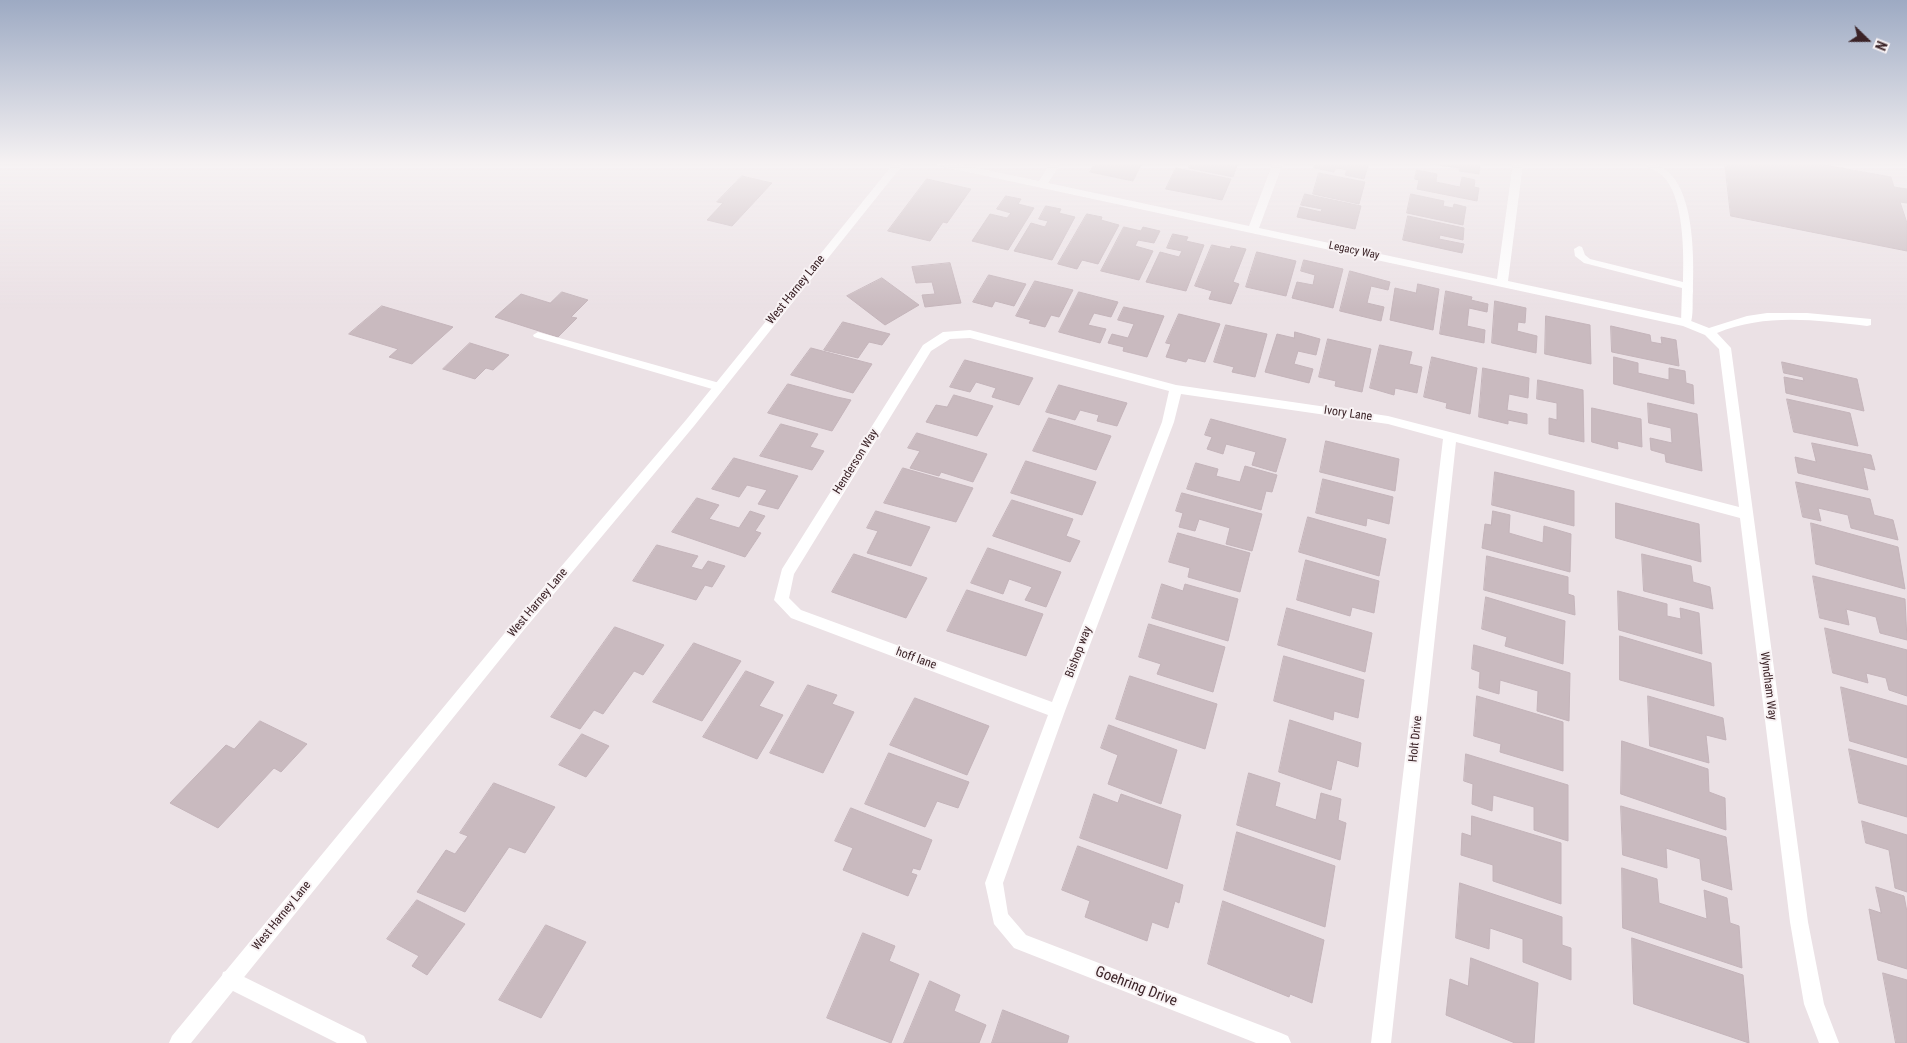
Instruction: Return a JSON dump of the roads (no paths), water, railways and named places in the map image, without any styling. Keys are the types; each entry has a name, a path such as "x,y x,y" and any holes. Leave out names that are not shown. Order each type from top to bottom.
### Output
{"street":[{"name":"West Harney Lane","path":"179,1043 518,627 719,386 860,212"},
{"name":"Legacy Way","path":"1167,212 1686,323 1709,332"},
{"path":"1253,230 1260,212"},
{"path":"1502,283 1512,212"},
{"path":"1709,332 1727,323 1762,316 1817,316 1867,322"},
{"name":"Wyndham Way","path":"1709,332 1725,348 1799,922 1814,1004 1829,1043"},
{"name":"Ivory Lane","path":"947,335 970,334 1176,389 1388,420 1746,514"},
{"name":"Henderson Way","path":"781,600 787,573 927,348 947,335"},
{"name":"Bishop way","path":"1000,918 994,883 1056,710 1168,422 1176,389"},
{"name":"Holt Drive","path":"1381,1043 1450,436"},
{"name":"hoff lane","path":"781,600 796,614 1056,710"},
{"name":"Goehring Drive","path":"1000,918 1020,942 1282,1043"},
{"path":"230,980 357,1043"}],"lane":[{"path":"1682,212 1689,255 1686,323"},
{"path":"1579,249 1580,256 1587,261 1687,286"},
{"path":"538,335 719,386"}]}
